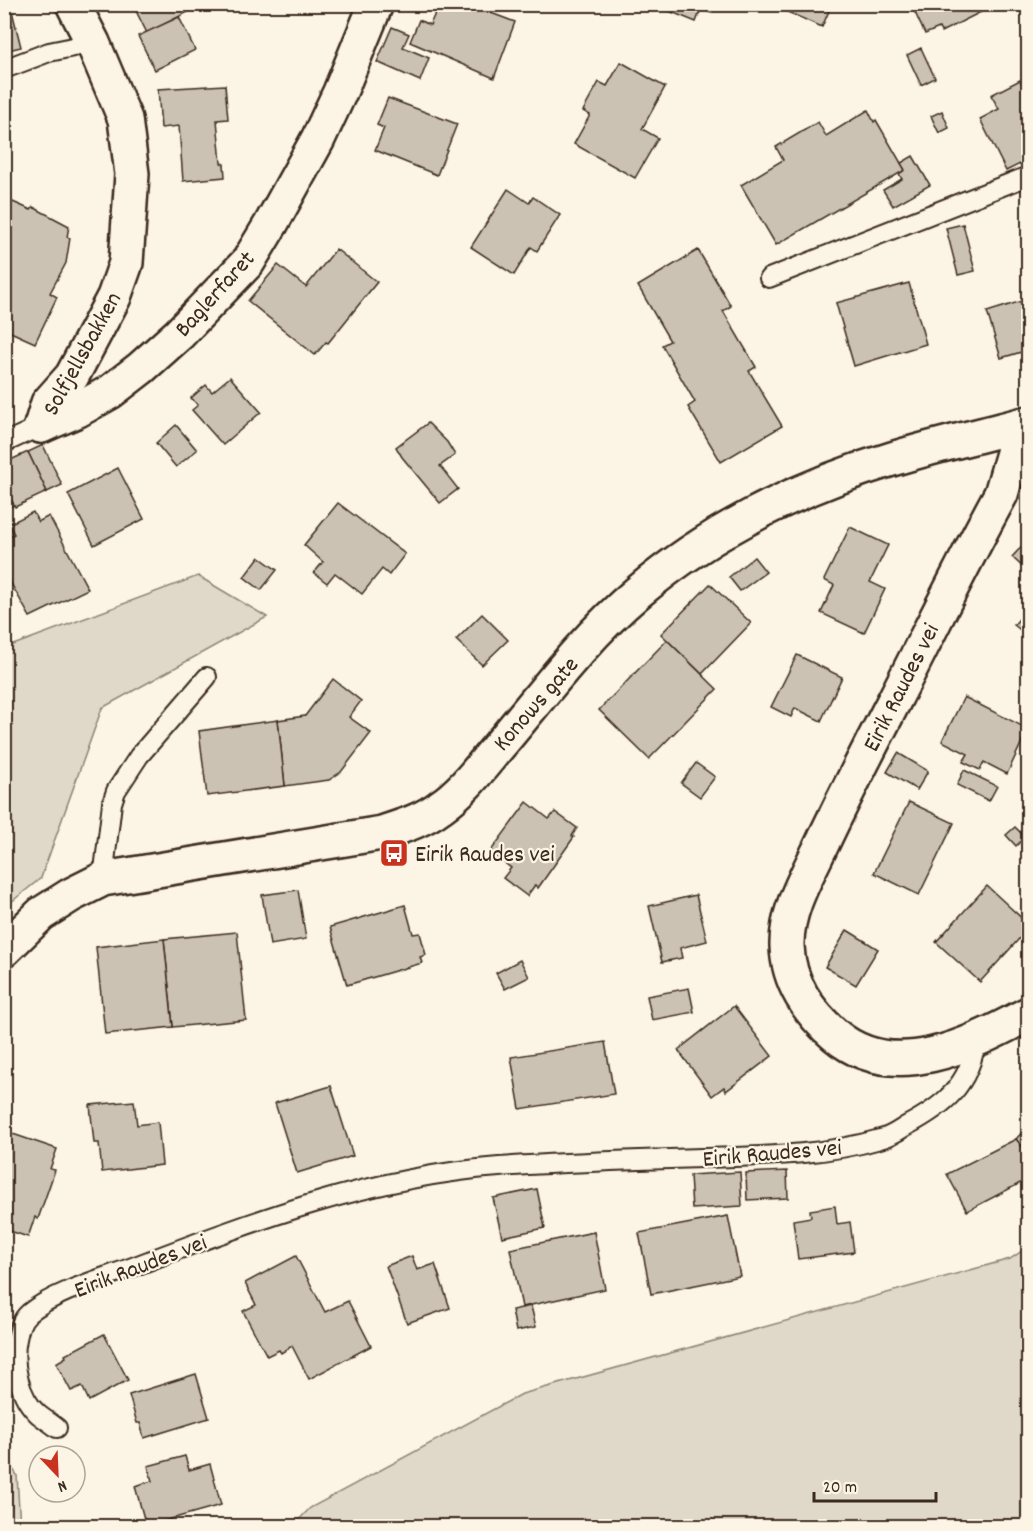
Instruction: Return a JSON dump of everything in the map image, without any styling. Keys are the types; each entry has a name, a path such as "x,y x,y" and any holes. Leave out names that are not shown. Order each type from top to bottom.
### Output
{"street":[{"name":"Solfjellsbakken","path":"41,426 48,403 72,375 114,297 126,262 132,174 124,119 93,44 73,4"},
{"name":"Baglerfaret","path":"41,426 78,410 110,392 141,368 179,334 248,262 318,139 376,4"},
{"name":"Konows gate","path":"15,939 41,914 70,895 103,879 382,833 414,822 441,807 466,784 594,635 635,595 681,558 766,508 813,487 891,459 1022,425"},
{"name":"Eirik Raudes vei","path":"1022,425 1001,494 850,784 793,907 787,946 795,982 808,1007 828,1030 858,1051 874,1056 924,1058 947,1052 976,1041 1029,1014"}],"lane":[{"path":"4,69 49,52 93,44"},
{"path":"769,278 1029,176"},
{"name":"Baglerfaret","path":"4,443 41,426"},
{"path":"103,879 112,804 116,791 139,756 207,677"},
{"name":"Eirik Raudes vei","path":"57,1428 38,1414 27,1401 14,1363 15,1349 20,1325 29,1314 48,1301 79,1287 303,1207 443,1173 497,1167 609,1161 821,1153 885,1138 933,1110 952,1095 974,1060 976,1041"}],"shaded area":[{"path":"198,576 267,617 102,708 41,878 5,907 5,648"},
{"path":"1028,1247 1028,1526 293,1526 310,1508 522,1394 1010,1259"},
{"path":"5,1458 17,1475 20,1526 5,1526"}],"building":[{"path":"129,4 189,4 192,10 147,33 135,9 132,10"},
{"path":"439,4 477,4 491,13 515,22 494,78 410,42 419,20 430,25"},
{"path":"652,4 714,4 711,13 701,9 696,22"},
{"path":"769,4 832,4 822,27"},
{"path":"911,4 993,4 993,6 941,32 939,28 925,34"},
{"path":"12,11 21,47 4,51 4,13"},
{"path":"179,17 195,50 155,70 138,36"},
{"path":"392,27 409,34 403,47 429,58 420,81 377,62"},
{"path":"921,48 935,78 921,85 907,55"},
{"path":"621,62 665,87 642,129 658,138 635,178 574,144 590,115 583,111 599,82 607,86"},
{"path":"1020,80 1028,95 1028,160 1006,171 980,119 999,109 991,95"},
{"path":"225,85 228,119 217,120 221,163 224,164 225,177 183,181 179,126 161,128 158,89"},
{"path":"388,98 457,124 437,175 375,150 384,128 377,125"},
{"path":"868,110 905,170 776,245 741,185 783,160 776,147 818,122 826,136"},
{"path":"942,111 949,128 939,133 931,116"},
{"path":"913,156 930,185 893,206 883,190 902,179 899,174 905,170 901,163"},
{"path":"508,189 529,203 533,197 560,215 537,251 531,247 514,275 471,247"},
{"path":"6,199 31,210 33,207 69,226 67,237 70,238 66,263 50,293 57,297 35,343 4,329 7,321 4,321 4,258 9,248 4,245 4,203"},
{"path":"963,224 975,271 958,275 946,228"},
{"path":"336,249 377,282 328,343 326,342 315,355 248,301 278,265 306,287"},
{"path":"698,250 731,306 723,311 756,367 749,371 782,426 721,462 688,407 695,402 662,345 670,341 638,286"},
{"path":"909,283 926,344 854,366 836,303"},
{"path":"1028,299 1028,350 1001,358 987,312"},
{"path":"230,377 261,412 223,445 192,410 198,405 191,398 206,385 212,392"},
{"path":"428,423 447,442 455,455 440,466 458,489 440,503 396,447"},
{"path":"176,425 197,450 176,467 156,443"},
{"path":"43,445 62,485 47,492 28,452"},
{"path":"28,452 47,492 15,507 4,484 4,463"},
{"path":"118,468 144,519 94,545 68,494"},
{"path":"4,488 14,505 4,510"},
{"path":"338,503 405,554 389,575 382,569 362,594 335,573 327,583 314,573 323,562 304,545"},
{"path":"33,512 38,522 49,516 88,589 30,617 4,571 4,538 14,534 9,524"},
{"path":"850,527 888,545 870,582 885,589 864,633 821,613 834,585 824,580"},
{"path":"1024,544 1028,548 1028,572 1012,557"},
{"path":"259,557 277,570 261,590 244,577"},
{"path":"754,557 766,572 740,591 729,577"},
{"path":"710,584 751,623 702,674 661,634"},
{"path":"1028,608 1028,636 1014,625"},
{"path":"482,614 508,640 482,665 456,640"},
{"path":"667,640 717,689 649,759 599,710"},
{"path":"797,655 842,677 821,721 795,708 791,717 771,707"},
{"path":"333,679 361,701 349,717 371,733 341,772 329,780 285,786 278,720 305,716"},
{"path":"964,697 1028,729 1007,774 984,762 980,770 963,762 968,754 942,741"},
{"path":"278,720 285,786 207,796 199,731"},
{"path":"898,753 928,771 917,790 887,772"},
{"path":"696,763 715,777 700,797 681,783"},
{"path":"964,770 997,786 989,801 957,785"},
{"path":"527,802 549,819 555,812 577,828 572,836 574,837 538,888 535,885 527,896 503,878 511,868 490,852"},
{"path":"909,802 954,823 919,895 874,873"},
{"path":"1015,827 1025,837 1016,846 1006,835"},
{"path":"987,886 1028,924 1028,929 980,982 936,942"},
{"path":"298,890 306,939 270,945 262,895"},
{"path":"696,895 707,941 680,948 682,958 662,962 649,906"},
{"path":"405,905 413,934 420,933 426,955 420,957 422,963 347,985 330,927"},
{"path":"847,930 878,949 856,985 825,967"},
{"path":"237,932 246,1020 173,1027 164,939"},
{"path":"164,939 173,1027 105,1034 96,947"},
{"path":"520,960 529,977 505,989 496,973"},
{"path":"689,988 694,1012 652,1020 647,996"},
{"path":"734,1006 772,1056 726,1091 724,1087 712,1096 678,1050"},
{"path":"605,1042 614,1094 520,1109 511,1057"},
{"path":"331,1086 353,1156 297,1173 275,1103"},
{"path":"134,1101 137,1125 158,1122 162,1165 102,1172 99,1143 94,1143 90,1105"},
{"path":"1028,1126 1028,1154 1016,1139"},
{"path":"4,1131 57,1149 50,1169 55,1170 38,1219 35,1217 28,1237 4,1229"},
{"path":"1016,1139 1028,1154 1028,1179 967,1211 947,1174"},
{"path":"787,1171 788,1198 747,1200 746,1173"},
{"path":"740,1172 742,1206 692,1209 690,1175"},
{"path":"537,1189 545,1228 502,1237 493,1198"},
{"path":"835,1206 837,1224 850,1222 854,1252 798,1259 793,1220 811,1217 810,1210"},
{"path":"728,1216 740,1276 651,1294 639,1233"},
{"path":"594,1232 605,1289 522,1307 510,1249"},
{"path":"296,1256 325,1312 348,1301 371,1346 309,1379 292,1346 281,1353 279,1350 267,1356 243,1311 256,1305 245,1283"},
{"path":"412,1256 417,1270 435,1264 450,1308 407,1323 386,1266"},
{"path":"531,1306 536,1327 516,1331 512,1310"},
{"path":"104,1334 128,1380 89,1401 82,1386 71,1391 56,1363 66,1357 65,1355"},
{"path":"196,1374 209,1418 144,1438 129,1395"},
{"path":"185,1456 189,1470 210,1464 221,1505 146,1526 135,1486 152,1481 148,1466"}],"place":[{"name":"Eirik Raudes vei","path":"394,853"}]}
